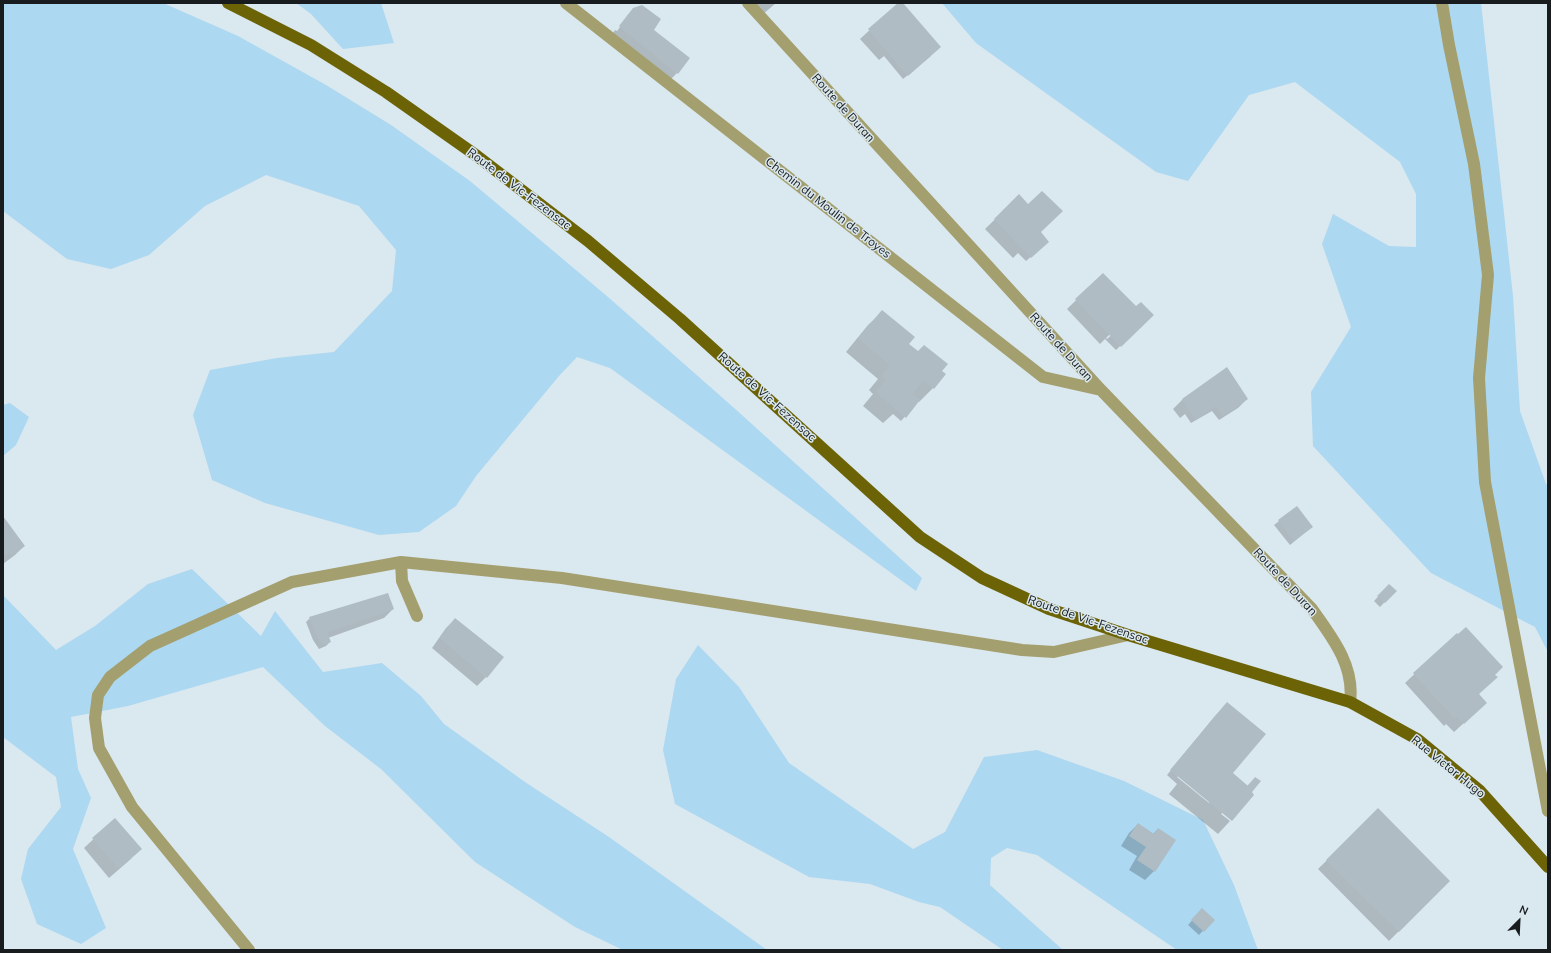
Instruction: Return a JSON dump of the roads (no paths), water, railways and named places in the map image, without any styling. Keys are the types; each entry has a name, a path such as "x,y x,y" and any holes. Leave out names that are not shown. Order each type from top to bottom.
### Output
{"main road":[{"name":"Route de Vic-Fezensac","path":"228,3 310,45 386,92 477,156 588,241 680,319 920,537 982,578 1049,609 1128,635 1350,702"},
{"name":"Rue Victor Hugo","path":"1350,702 1417,739 1480,791 1548,867"}],"street":[{"name":"Chemin du Moulin de Troyes","path":"566,3 1043,377 1101,390"},
{"name":"Route de Duran","path":"748,3 1101,390 1312,609 1331,635 1344,659 1352,690 1350,702"},
{"path":"1442,3 1449,45 1474,164 1488,275 1479,378 1485,482 1548,811"},
{"path":"401,562 402,581 417,616"},
{"path":"249,950 132,807 99,748 95,718 98,695 110,677 150,646 292,582 401,562 562,578 1022,650 1054,652 1128,635"}]}
